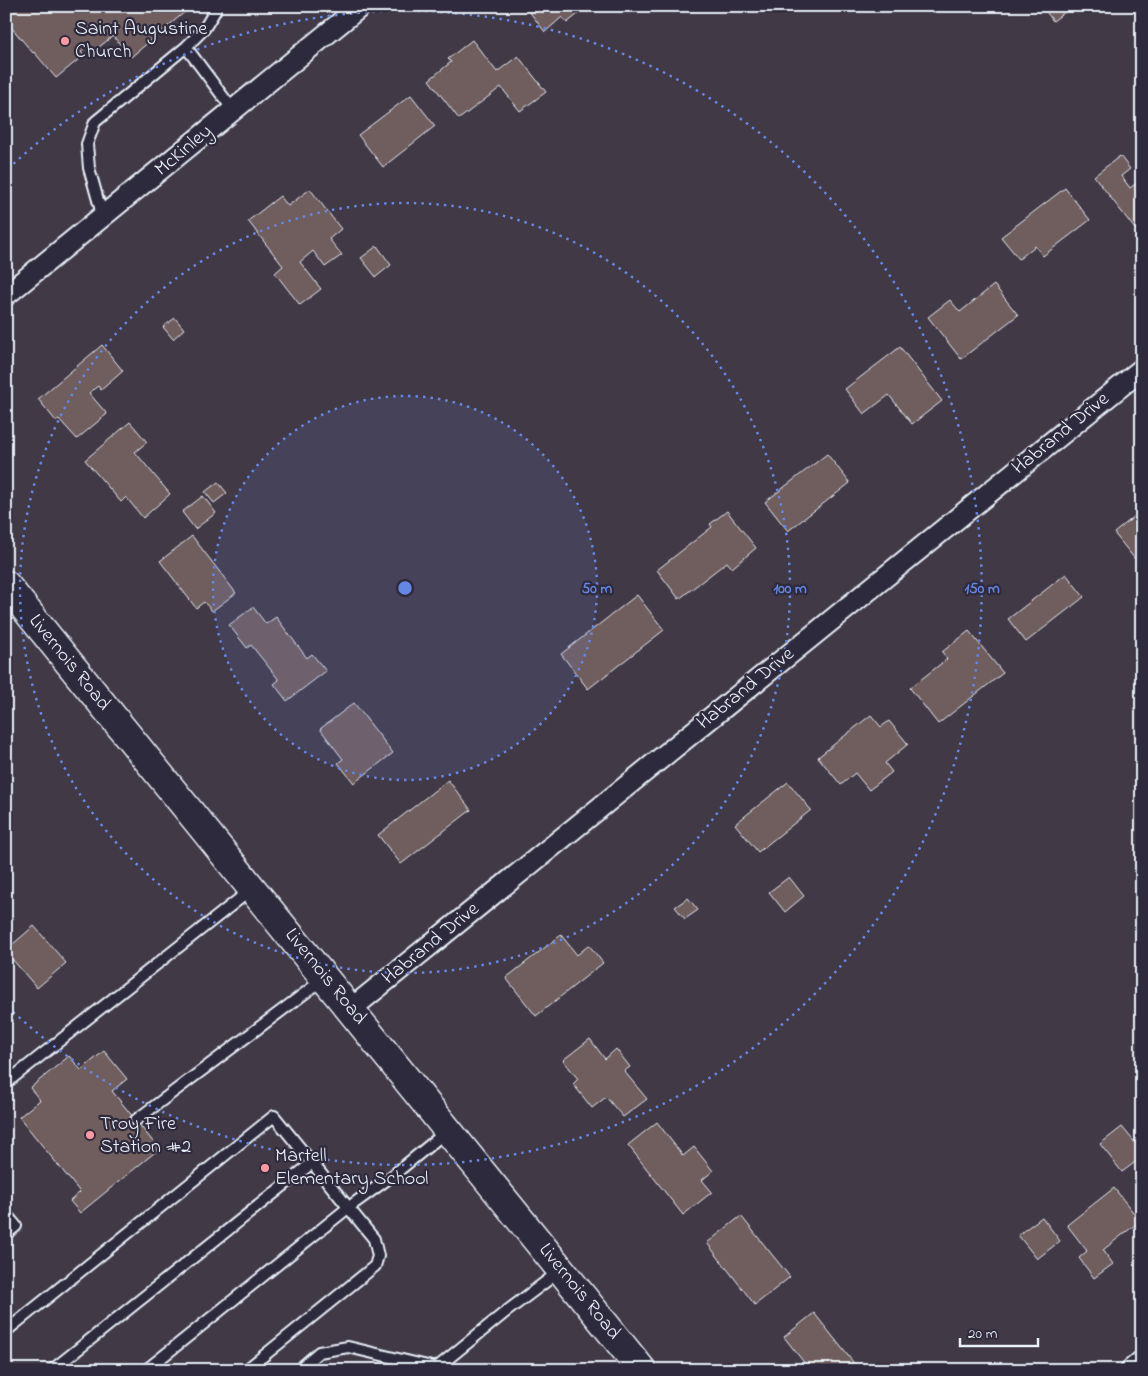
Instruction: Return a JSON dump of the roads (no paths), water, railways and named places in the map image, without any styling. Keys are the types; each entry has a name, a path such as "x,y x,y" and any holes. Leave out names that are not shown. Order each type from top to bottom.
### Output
{"main road":[{"name":"Livernois Road","path":"6,585 642,1370"}],"street":[{"name":"McKinley","path":"6,296 361,6"},
{"name":"Habrand Drive","path":"350,1009 1142,369"},
{"path":"1131,1370 1142,1361"}],"lane":[{"path":"103,218 89,168 88,144 95,122 186,47 204,29 215,11 215,6"},
{"path":"186,47 233,110"},
{"path":"6,1083 253,889"},
{"path":"136,1120 325,978"},
{"path":"6,1331 274,1116 374,1239 378,1256 374,1266 246,1370"},
{"path":"146,1370 448,1130"},
{"path":"52,1370 312,1163"},
{"path":"6,1214 16,1226 6,1234"},
{"path":"298,1370 319,1352 348,1347 435,1369 561,1270"}],"place":[{"name":"Saint Augustine Church","path":"65,41"},
{"name":"Troy Fire Station #2","path":"90,1135"},
{"name":"Martell Elementary School","path":"265,1168"}]}
